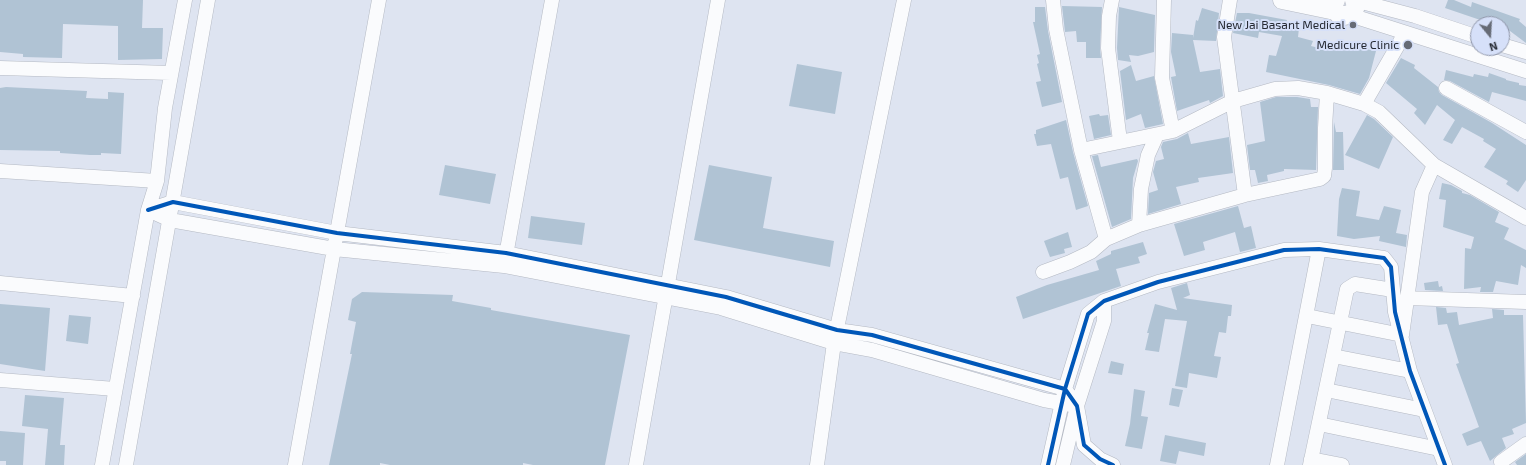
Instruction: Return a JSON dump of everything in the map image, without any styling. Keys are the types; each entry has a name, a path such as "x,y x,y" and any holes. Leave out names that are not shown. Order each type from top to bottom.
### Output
{"main road":[{"path":"1282,0 1346,5"}],"street":[{"path":"102,465 114,389 133,296 148,210 157,181 165,108 185,0"},
{"path":"126,465 208,0"},
{"path":"295,465 379,0"},
{"path":"505,260 552,0"},
{"path":"636,465 718,0"},
{"path":"817,465 836,336 904,0"},
{"path":"1053,0 1056,29 1081,150 1106,239"},
{"path":"1112,0 1109,16 1108,48 1120,142"},
{"path":"1164,0 1162,78 1173,131"},
{"path":"1230,0 1224,37 1245,195"},
{"path":"1346,5 1405,33 1526,71"},
{"path":"1346,5 1415,16 1470,34"},
{"path":"1364,104 1405,33"},
{"path":"1510,47 1526,52"},
{"path":"0,68 171,73"},
{"path":"1081,150 1173,131 1233,101 1275,89 1298,88 1327,93 1364,104 1379,112 1434,165 1526,218"},
{"path":"1446,88 1526,132"},
{"path":"1043,272 1091,252 1106,239 1139,225 1245,195 1320,179 1324,176 1327,93"},
{"path":"1139,225 1141,189 1148,155 1157,135"},
{"path":"1402,335 1422,192 1434,165"},
{"path":"0,171 157,181"},
{"path":"148,210 173,202 337,233 505,260 666,291 721,308 836,336 872,350 1061,404 1077,406"},
{"path":"148,210 170,220 334,249 505,260"},
{"path":"1277,465 1319,250"},
{"path":"1048,465 1061,404 1088,314 1104,301 1158,282 1276,252 1319,250 1384,258 1391,267 1395,312 1410,371 1445,465"},
{"path":"0,283 133,296"},
{"path":"1342,465 1311,462 1347,289 1355,284 1393,290"},
{"path":"1407,298 1526,302"},
{"path":"1063,465 1077,406 1104,321 1104,301"},
{"path":"1307,316 1402,335"},
{"path":"836,336 872,336 1065,389 1077,406 1084,445 1099,462 1113,465"},
{"path":"1334,356 1410,371"},
{"path":"0,380 114,389"},
{"path":"1326,390 1424,410"},
{"path":"1319,424 1439,449"},
{"path":"1502,465 1501,462 1526,444"}],"building":[{"path":"0,0 143,0 142,28 163,28 162,59 118,60 118,26 63,24 62,58 23,57 23,54 0,52"},
{"path":"1448,0 1454,0 1471,7 1472,2 1520,19 1519,21 1526,27 1526,43 1510,31 1510,16 1470,17 1445,8"},
{"path":"1062,6 1102,7 1101,58 1086,58 1086,42 1077,42 1076,31 1065,32"},
{"path":"1035,7 1045,7 1048,31 1062,102 1042,107 1036,82 1041,81 1037,64 1039,63 1037,55 1040,54 1033,22 1035,22"},
{"path":"1119,7 1155,15 1154,52 1138,56 1129,55 1131,62 1118,60 1117,48"},
{"path":"1202,8 1219,13 1216,41 1193,40 1200,72 1220,69 1223,96 1210,103 1209,100 1177,111 1171,77 1176,76 1171,52 1172,33 1193,35 1193,38 1196,20 1198,21"},
{"path":"1237,13 1249,13 1287,20 1286,26 1299,28 1298,37 1313,41 1311,46 1331,51 1333,44 1342,46 1343,44 1376,51 1369,78 1360,94 1329,85 1266,72 1269,55 1276,56 1282,36 1259,32 1258,38 1233,33"},
{"path":"1401,58 1415,65 1414,68 1438,87 1439,92 1442,95 1492,123 1526,145 1526,180 1518,192 1506,184 1508,181 1484,167 1496,149 1483,141 1484,139 1462,127 1452,144 1443,140 1455,120 1437,105 1425,125 1414,113 1417,109 1386,83"},
{"path":"797,64 842,72 835,114 789,106"},
{"path":"1131,65 1136,81 1154,76 1163,124 1145,128 1141,114 1126,120 1120,71"},
{"path":"1446,70 1473,77 1474,74 1488,77 1489,73 1506,80 1519,83 1519,85 1526,86 1526,101 1492,92 1489,102 1450,81 1444,80"},
{"path":"6,87 87,91 86,98 108,99 108,92 124,93 121,154 101,153 101,155 90,155 60,153 60,151 0,150 0,88"},
{"path":"1276,97 1297,97 1310,99 1311,107 1318,107 1316,170 1284,169 1284,171 1267,175 1268,181 1258,183 1255,170 1250,170 1247,145 1265,141 1260,102"},
{"path":"1099,114 1100,116 1108,115 1111,135 1094,139 1089,116"},
{"path":"1367,115 1374,119 1393,137 1379,169 1345,155"},
{"path":"1066,120 1088,206 1076,210 1068,177 1060,179 1051,144 1037,146 1034,134 1036,134 1036,130"},
{"path":"1334,122 1336,132 1343,132 1344,170 1333,170"},
{"path":"1188,133 1191,144 1229,137 1233,173 1198,178 1199,182 1176,187 1181,204 1148,214 1149,193 1158,190 1153,172 1156,161 1164,159 1161,147 1163,142 1177,139"},
{"path":"1098,155 1101,167 1137,159 1138,161 1133,178 1131,219 1112,227 1092,156"},
{"path":"445,165 496,174 490,204 439,195"},
{"path":"709,165 772,177 763,228 834,241 830,267 694,240"},
{"path":"1442,183 1451,185 1462,191 1462,193 1470,195 1499,212 1495,222 1509,228 1504,239 1526,250 1526,268 1521,265 1518,285 1496,281 1493,292 1480,292 1481,287 1464,289 1465,248 1471,249 1474,237 1443,227 1446,200 1439,199"},
{"path":"1342,188 1360,191 1356,216 1379,220 1384,206 1401,210 1396,233 1407,235 1406,247 1379,241 1380,236 1354,239 1337,236 1339,199"},
{"path":"1238,206 1244,228 1251,226 1256,248 1240,252 1235,232 1203,242 1205,250 1184,256 1174,224"},
{"path":"531,216 585,223 582,245 528,238"},
{"path":"1068,232 1072,247 1064,249 1065,253 1050,257 1044,241"},
{"path":"1143,242 1147,254 1138,257 1140,263 1116,269 1121,286 1023,319 1016,297 1047,285 1099,270 1096,261 1111,254 1111,251"},
{"path":"1438,281 1439,287 1442,286 1443,291 1425,290 1424,283"},
{"path":"1187,283 1190,295 1183,298 1232,305 1231,316 1228,316 1226,333 1219,332 1214,356 1221,357 1217,378 1189,373 1187,388 1175,386 1187,321 1165,319 1159,352 1145,350 1149,333 1147,333 1155,304 1177,310 1171,288"},
{"path":"362,292 453,295 452,301 491,308 491,310 630,335 605,465 533,465 523,463 523,465 390,465 380,463 380,465 329,465 352,354 350,354 356,322 348,320 352,299"},
{"path":"0,304 50,308 45,371 0,364"},
{"path":"1436,307 1446,308 1447,313 1457,312 1459,325 1493,318 1492,309 1504,310 1504,315 1523,315 1526,423 1512,429 1514,434 1502,438 1506,448 1490,461 1481,441 1467,446 1462,434 1479,427 1456,364 1459,363 1447,324 1438,325"},
{"path":"69,315 91,317 88,344 66,341"},
{"path":"1111,361 1124,364 1122,375 1108,373"},
{"path":"1172,388 1183,390 1179,407 1169,405"},
{"path":"1134,389 1145,391 1141,416 1148,417 1142,449 1125,446 1130,424"},
{"path":"25,395 64,398 60,445 65,445 64,465 45,465 48,429 22,426"},
{"path":"0,431 25,433 23,465 6,465 6,461 0,461"},
{"path":"1165,435 1206,443 1204,456 1179,451 1176,464 1160,461"},
{"path":"1526,454 1526,465 1517,465 1515,462"}],"cycle path":[{"path":"148,210 173,202 337,233 506,253 726,297 837,330 872,335 1065,389 1077,406 1084,445 1100,459 1113,465"},
{"path":"1048,465 1065,389 1088,314 1104,301 1158,282 1284,250 1319,249 1384,258 1391,267 1395,312 1410,371 1445,465"}],"place":[{"name":"New Jai Basant Medical","path":"1353,25"},
{"name":"Medicure Clinic","path":"1408,45"}]}
